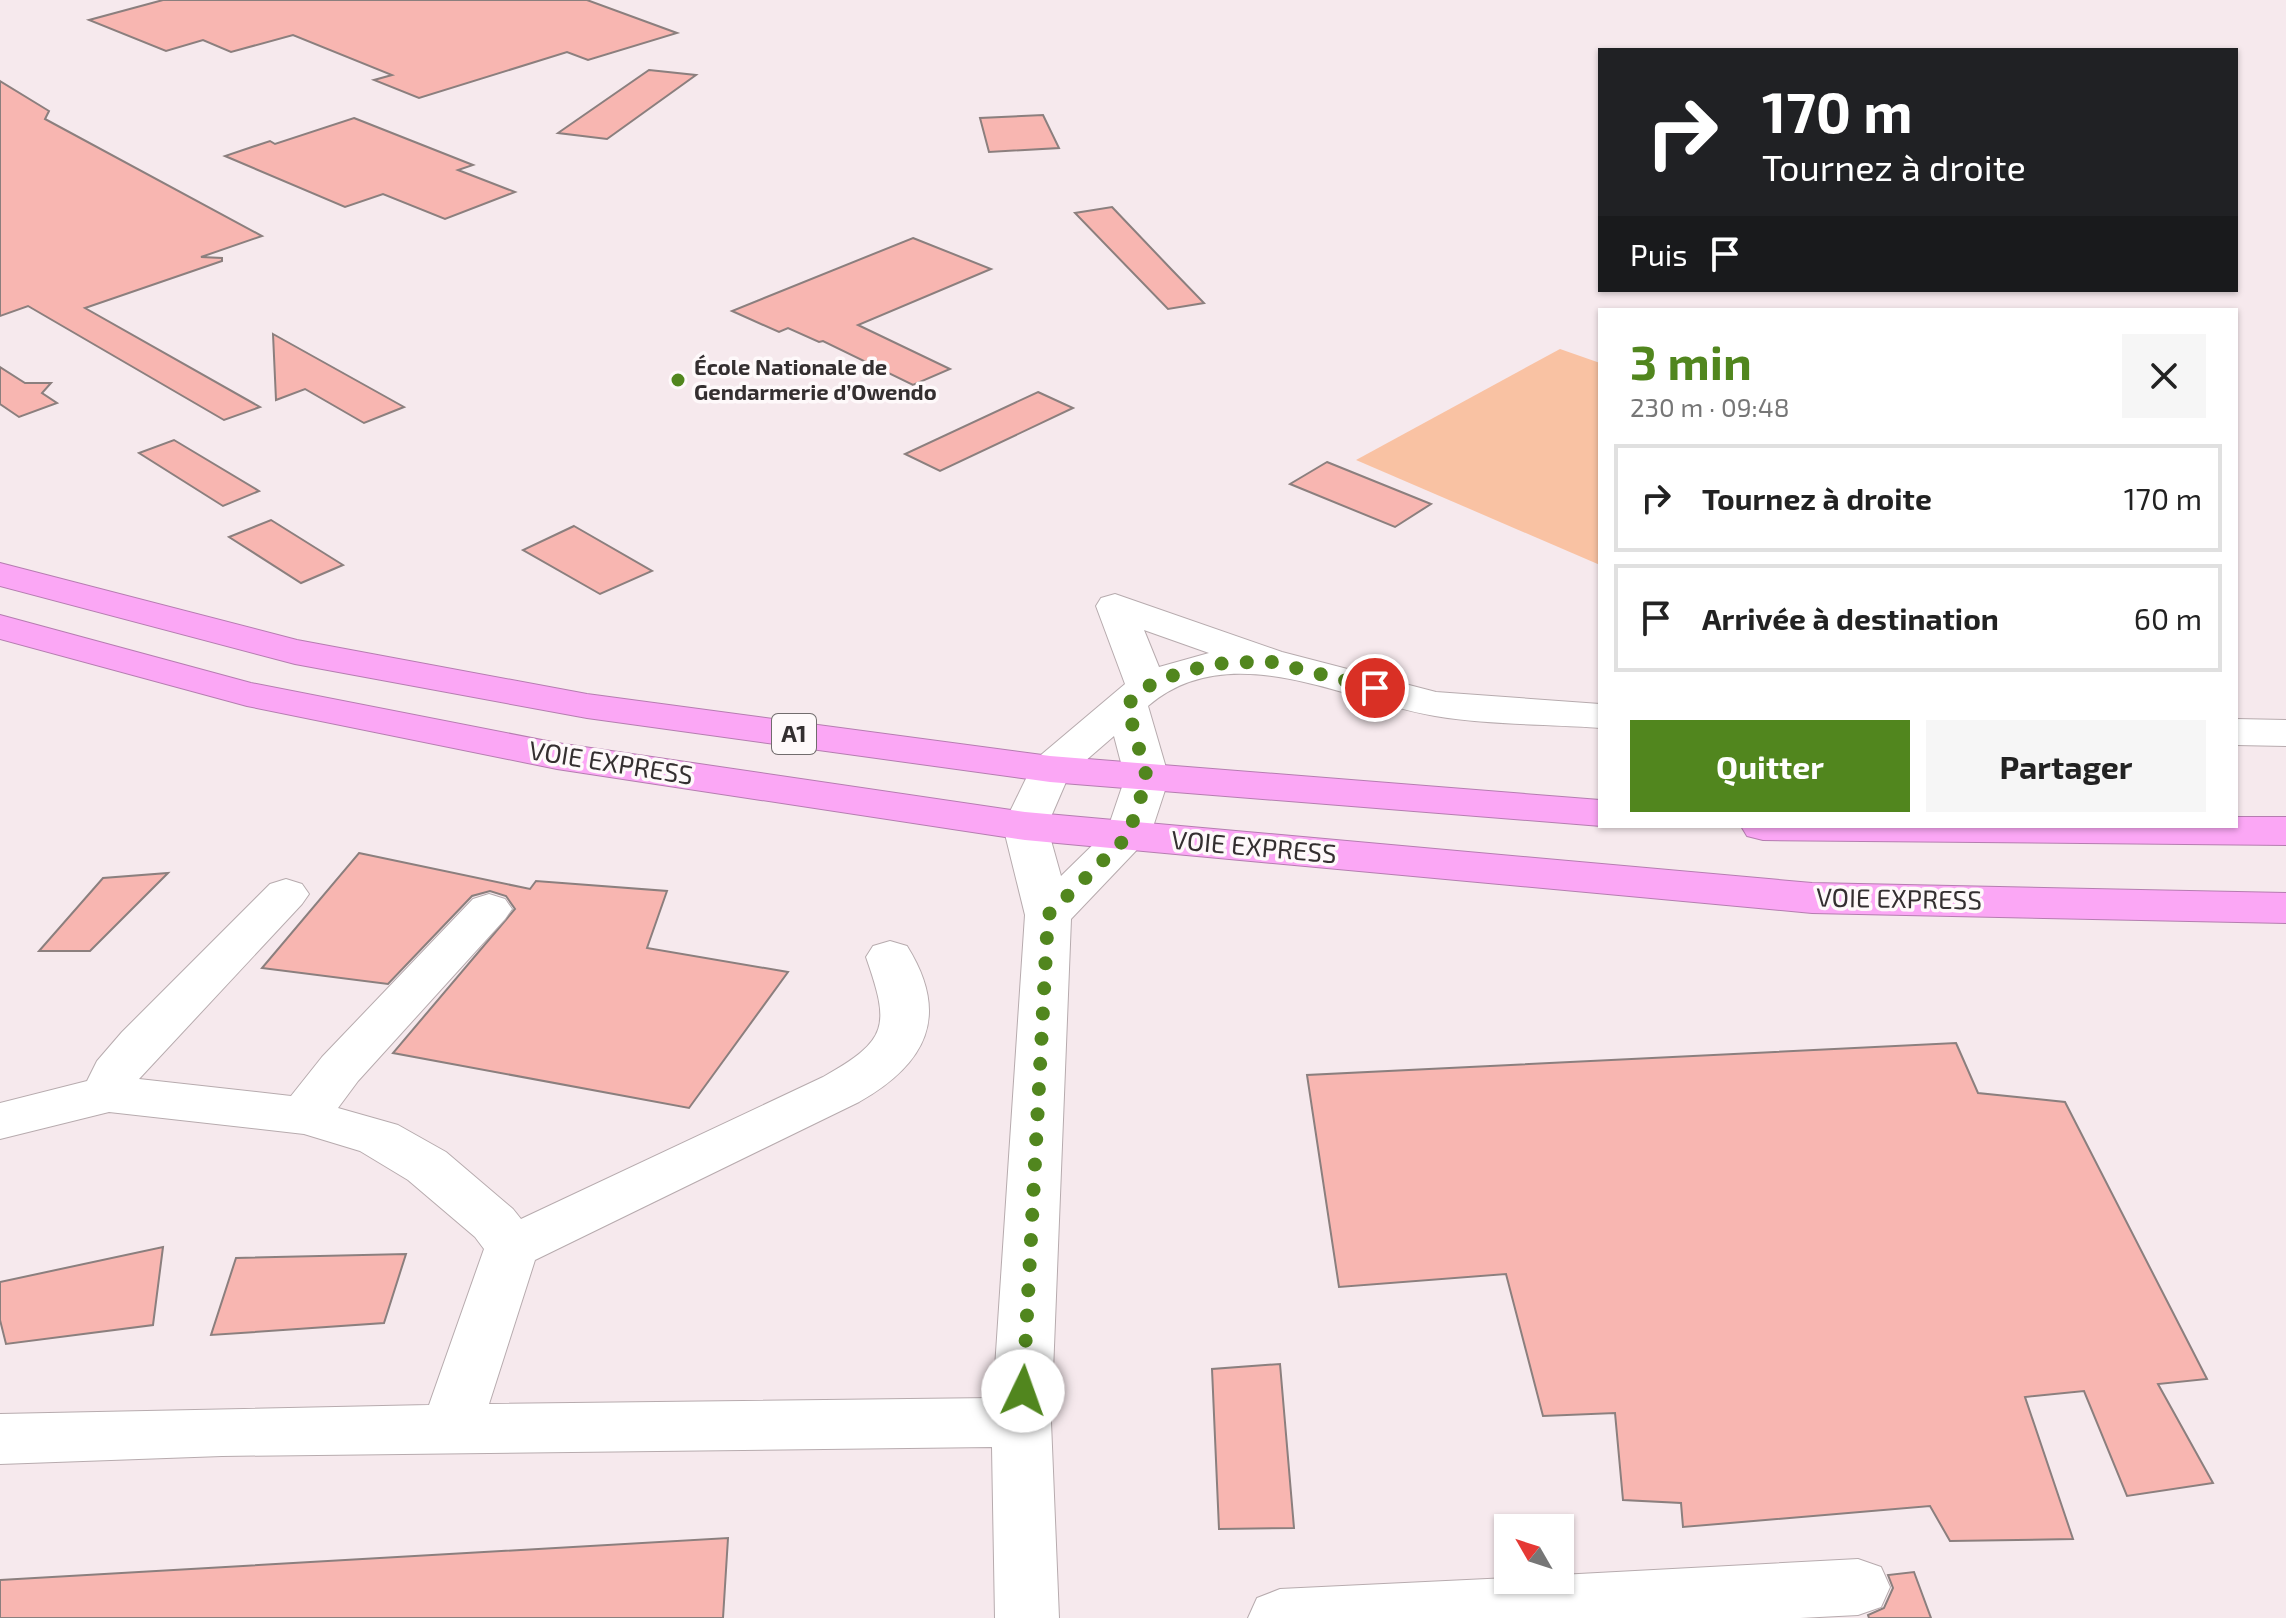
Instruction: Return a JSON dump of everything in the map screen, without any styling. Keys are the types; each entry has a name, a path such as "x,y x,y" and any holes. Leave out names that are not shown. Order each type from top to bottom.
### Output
{"highway":[{"name":"A1","path":"0,574 295,652 587,706 1050,769 1598,813"},
{"name":"VOIE EXPRESS","path":"0,627 247,694 541,753 1025,826 1812,898 2286,908"},
{"path":"1972,828 2286,831"}],"street":[{"path":"1048,915 1128,836 1147,778 1137,696 1115,606 1268,661 1436,704 1598,716"},
{"path":"1027,1618 1021,1422 1048,915 1025,826 1050,769 1137,696 1179,673 1214,664 1268,661"},
{"path":"2238,732 2286,733"},
{"path":"109,1094 115,1073 140,1044 286,894"},
{"path":"304,1116 340,1069 489,909"},
{"path":"451,1429 512,1247 808,1104 846,1090 883,1064 903,1030 907,1007 890,957"},
{"path":"0,1121 109,1094 304,1116 379,1138 427,1166 494,1223 512,1247"},
{"path":"0,1439 451,1429 1021,1422"},
{"path":"1280,1618 1396,1615 1858,1587"}],"shaded area":[{"path":"1560,349 1598,362 1598,564 1356,460"}],"building":[{"path":"163,0 587,0 677,33 588,60 567,52 419,98 374,80 392,75 293,35 231,52 203,40 166,51 89,20"},
{"path":"649,70 696,75 607,139 558,133"},
{"path":"0,81 49,111 45,119 262,236 201,257 222,258 222,261 85,308 260,407 224,420 28,306 0,316"},
{"path":"1043,115 1059,148 989,152 980,118"},
{"path":"354,118 473,165 458,170 515,192 445,219 383,194 345,207 225,156 270,141 275,144"},
{"path":"1112,207 1204,303 1168,309 1075,213"},
{"path":"913,238 991,269 858,325 950,369 913,385 823,341 788,328 779,332 732,311"},
{"path":"273,334 404,407 364,423 305,389 276,400"},
{"path":"0,367 25,383 51,383 42,393 57,403 19,417 0,404"},
{"path":"1038,392 1073,408 940,471 905,454"},
{"path":"174,440 259,491 223,506 139,453"},
{"path":"1327,462 1431,504 1395,527 1290,484"},
{"path":"271,520 343,565 301,583 229,537"},
{"path":"574,526 652,571 600,594 523,550"},
{"path":"359,853 530,889 536,881 667,891 647,948 788,972 689,1108 393,1053 515,909 506,896 490,891 472,896 388,984 262,968"},
{"path":"168,873 90,951 39,951 103,878"},
{"path":"1956,1043 1978,1093 2065,1102 2207,1379 2158,1384 2213,1483 2127,1496 2084,1391 2025,1397 2073,1539 1950,1541 1930,1506 1683,1527 1681,1503 1623,1500 1615,1413 1543,1416 1506,1274 1339,1287 1307,1075"},
{"path":"163,1247 153,1325 6,1344 0,1320 0,1282"},
{"path":"406,1254 384,1323 211,1335 236,1258"},
{"path":"1280,1364 1294,1528 1219,1529 1212,1369"},
{"path":"728,1538 723,1618 0,1618 0,1580"},
{"path":"1914,1572 1931,1618 1869,1618 1868,1615 1884,1608 1893,1588 1888,1575"}],"place":[{"name":"École Nationale de Gendarmerie d’Owendo","path":"678,380"}],"route":[{"path":"1023,1391 1048,915 1128,836 1147,778 1127,705 1146,687 1179,673 1214,664 1268,661 1375,688"}]}
